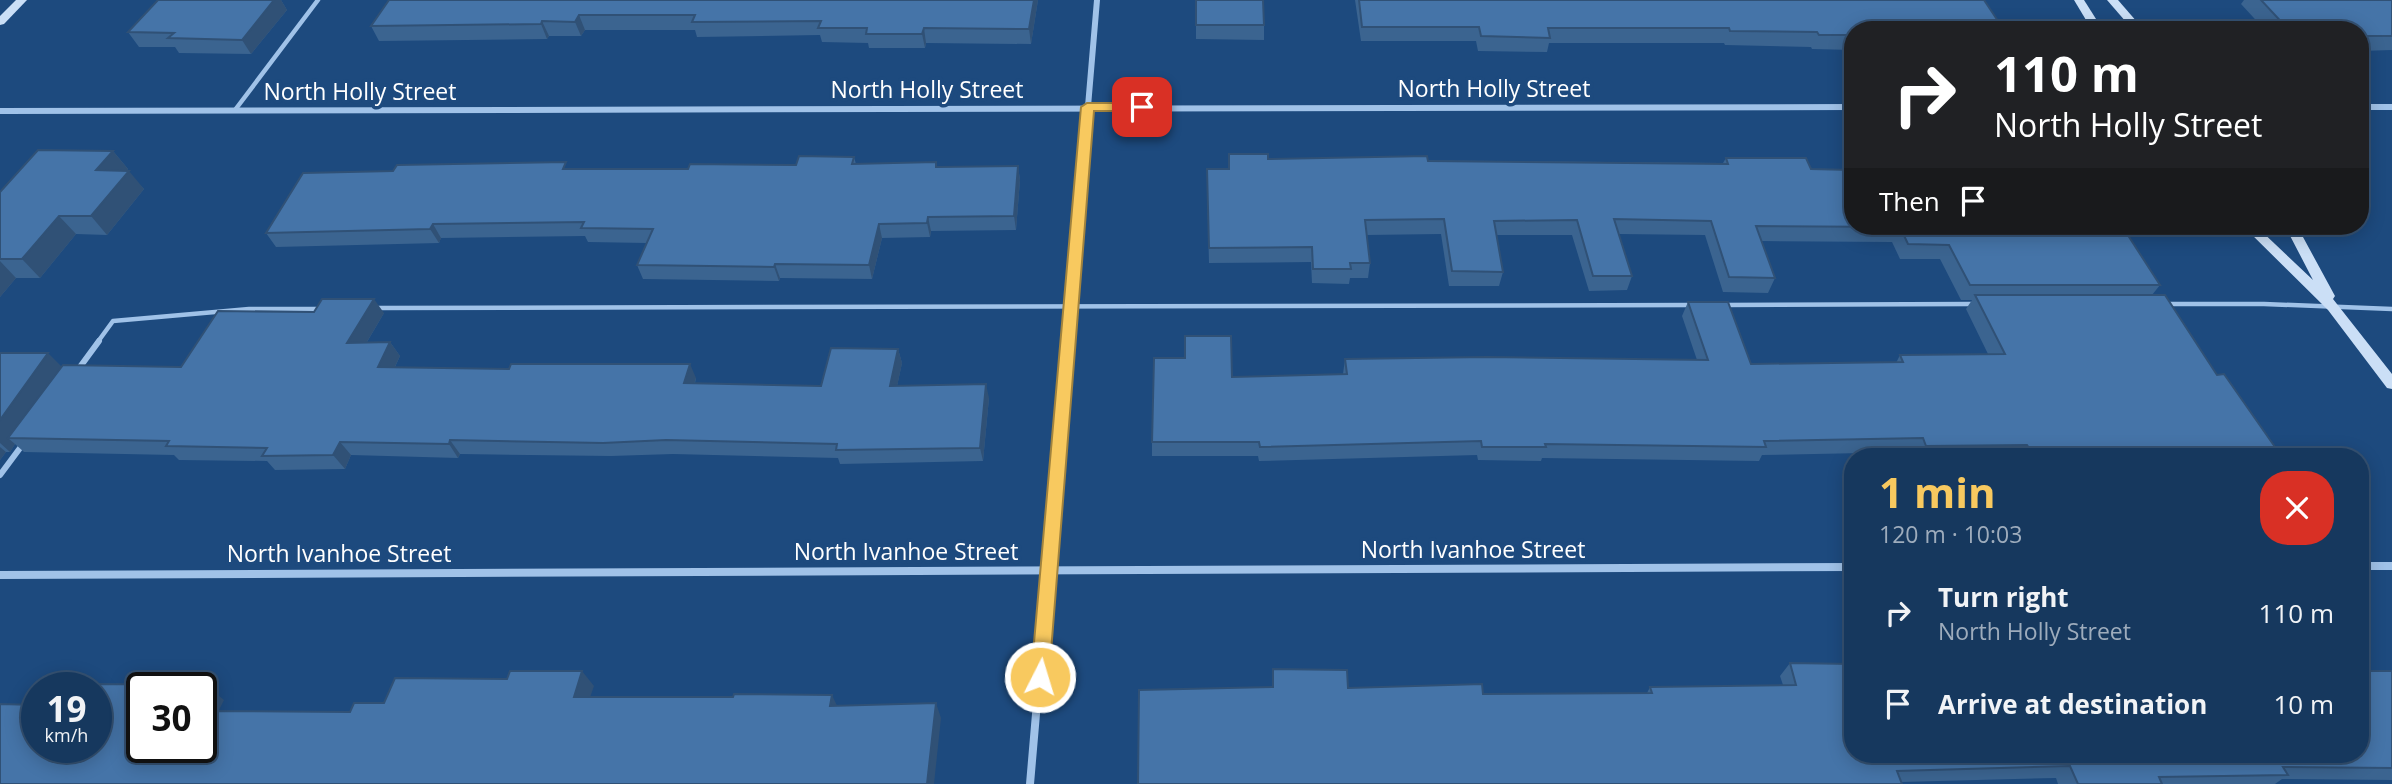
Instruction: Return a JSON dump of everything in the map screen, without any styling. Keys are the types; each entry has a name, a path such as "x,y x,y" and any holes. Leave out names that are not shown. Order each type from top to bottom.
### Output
{"street":[{"path":"0,22 22,0"},
{"path":"1030,784 1097,0"},
{"path":"2079,0 2092,21"},
{"path":"2112,0 2131,21"},
{"name":"North Holly Street","path":"0,111 1844,107"},
{"path":"2369,107 2392,107"},
{"path":"2258,235 2333,307 2392,384"},
{"path":"2296,235 2333,307"},
{"path":"2369,566 2392,565"},
{"name":"North Ivanhoe Street","path":"0,575 1844,568"}],"lane":[{"path":"235,110 318,0"},
{"path":"1713,305 1978,304"},
{"path":"2160,304 2392,309"},
{"path":"374,309 1699,305"},
{"path":"73,376 113,321 249,309 332,309"},
{"path":"0,475 24,442"}],"building":[{"path":"158,0 274,0 242,40 168,38 174,33 128,32"},
{"path":"389,0 1034,0 1029,29 924,28 922,34 866,34 867,28 818,28 821,21 692,22 695,15 579,15 575,22 542,21 541,24 371,26"},
{"path":"1196,0 1263,0 1264,25 1196,25"},
{"path":"1359,0 1984,0 1998,21 1844,21 1844,35 1730,31 1729,28 1548,28 1550,38 1481,36 1479,27 1362,27"},
{"path":"2261,0 2392,0 2392,36 2369,36 2369,21 2281,21"},
{"path":"38,150 113,151 96,170 129,171 91,216 59,216 22,259 0,259 0,192"},
{"path":"1229,154 1268,154 1268,159 1427,156 1428,161 1728,164 1726,158 1806,158 1811,169 1844,170 1844,227 1756,226 1775,278 1729,277 1711,221 1614,219 1632,276 1593,276 1577,220 1494,221 1503,272 1452,271 1444,219 1365,220 1370,263 1350,263 1351,269 1313,269 1312,247 1209,248 1207,169 1229,169"},
{"path":"799,156 854,157 852,164 936,162 936,167 1018,166 1014,216 928,217 927,223 879,224 869,265 637,265 653,229 581,228 584,222 433,224 430,229 266,233 303,173 393,171 397,165 566,162 563,169 688,169 690,164 796,165"},
{"path":"1904,235 2128,235 2160,285 1970,285 1949,245 1908,244"},
{"path":"1975,295 2165,295 2217,375 2224,374 2275,447 1926,446 1923,438 1764,441 1766,447 1545,444 1546,447 1482,447 1481,441 1260,447 1259,442 1152,442 1154,358 1185,358 1185,336 1231,336 1232,377 1347,374 1345,359 1487,357 1708,360 1688,302 1728,302 1751,364 1903,362 1900,355 2005,354"},
{"path":"322,299 374,299 347,343 390,342 378,367 509,369 511,364 690,364 684,383 821,386 831,348 898,349 890,386 986,384 980,448 836,450 837,444 666,440 603,443 450,440 449,444 340,442 333,455 262,456 267,448 166,446 169,441 8,438 63,365 181,367 218,311 314,312"},
{"path":"0,353 48,353 0,420"},
{"path":"1790,663 1844,664 1844,763 2369,763 2369,671 2392,671 2392,768 2283,767 2288,775 2159,777 2162,784 2078,784 2070,766 1897,771 1902,784 1138,784 1139,690 1273,687 1273,669 1347,670 1348,688 1482,684 1483,694 1652,693 1650,687 1796,685"},
{"path":"510,671 582,671 574,697 832,695 830,706 936,703 927,784 0,784 0,704 21,705 21,763 112,763 112,684 126,684 126,763 217,763 217,711 350,712 354,703 384,703 395,678 507,679"}],"route":[{"path":"1040,677 1087,107 1142,107"}]}
